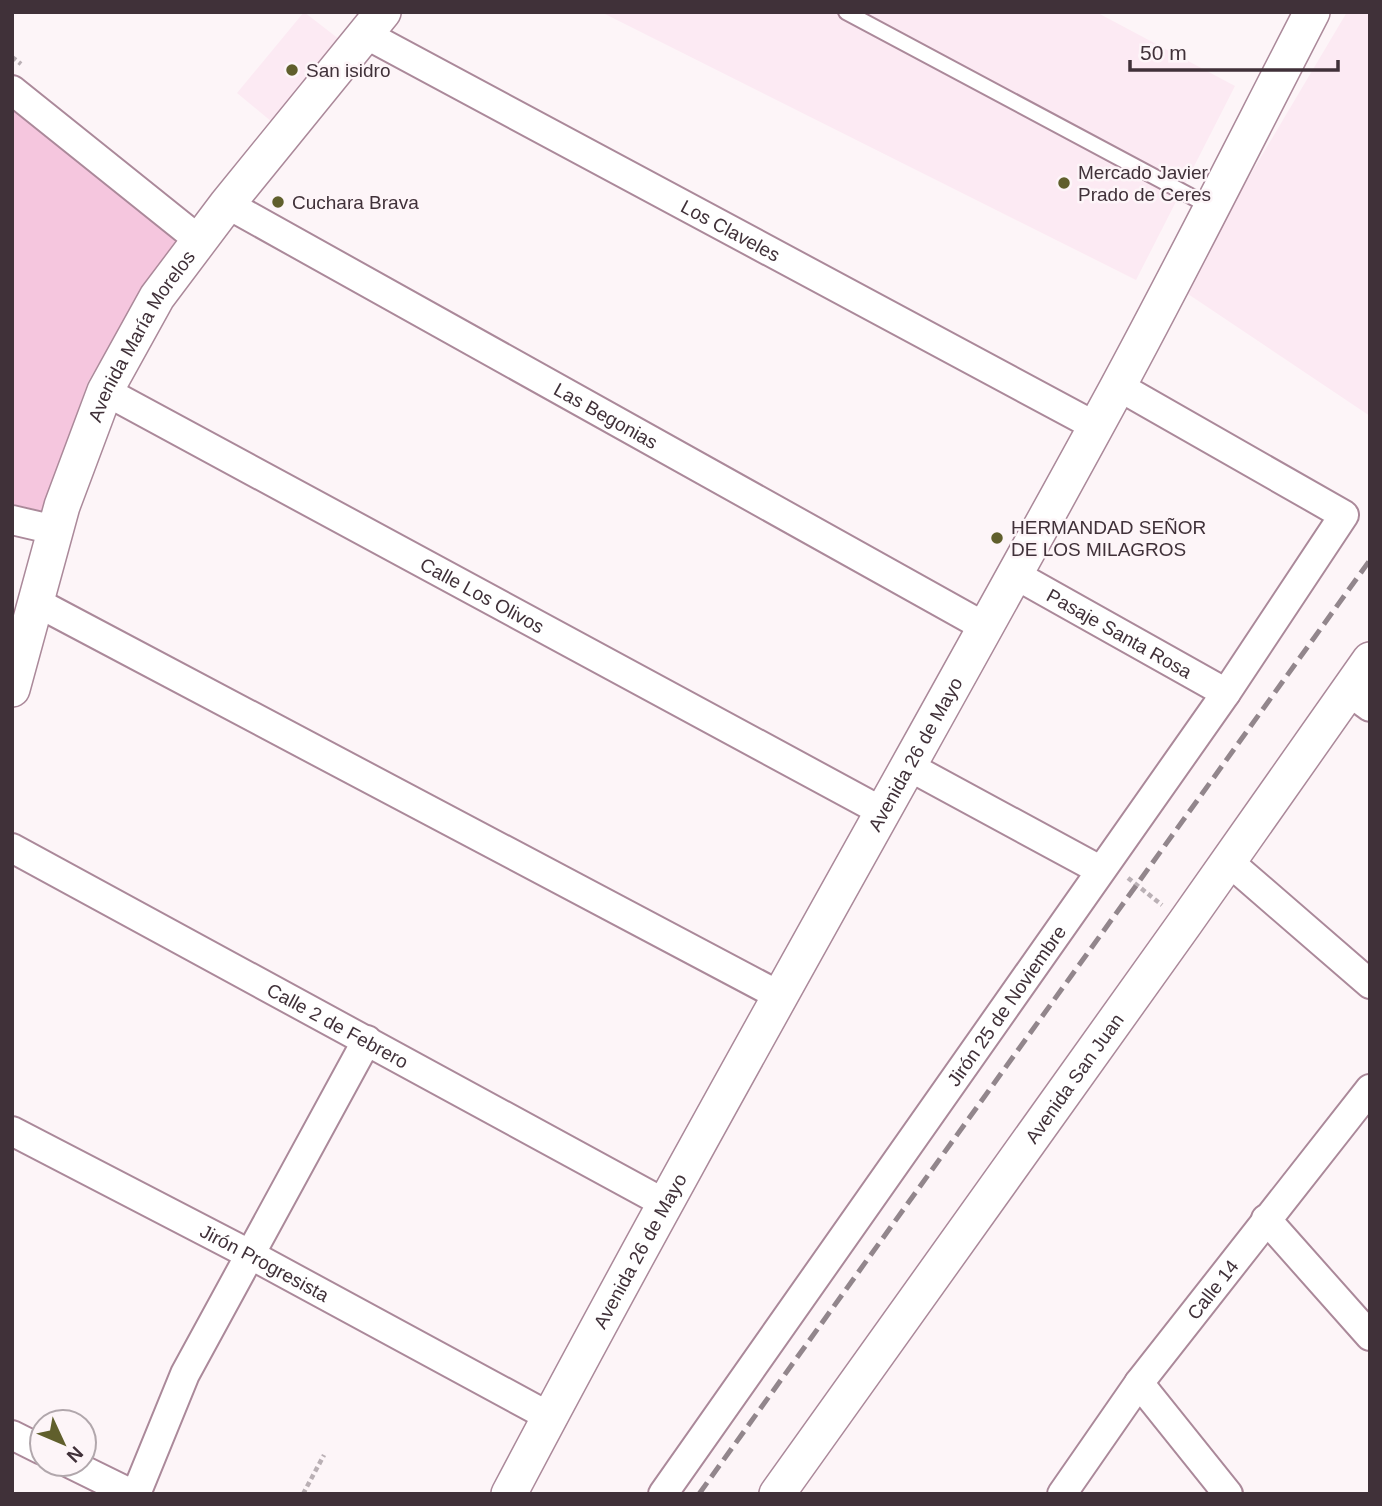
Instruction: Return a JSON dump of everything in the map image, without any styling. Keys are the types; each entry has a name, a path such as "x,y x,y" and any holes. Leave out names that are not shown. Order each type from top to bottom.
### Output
{"street":[{"name":"Avenida 26 de Mayo","path":"509,1494 664,1203 780,996 871,806 908,766 1118,386 1312,12"},
{"name":"Avenida María Morelos","path":"12,689 55,530 105,391 157,297 371,20"},
{"name":"Los Claveles","path":"371,20 1095,426"},
{"path":"12,90 199,240"},
{"name":"Las Begonias","path":"227,204 985,627"},
{"name":"Jirón 25 de Noviembre","path":"663,1494 1226,693 1344,515 1118,386"},
{"name":"Calle Los Olivos","path":"105,391 871,806"},
{"path":"12,520 55,530"},
{"name":"Pasaje Santa Rosa","path":"1014,574 1226,693"},
{"path":"36,602 780,996"},
{"name":"Avenida San Juan","path":"777,1494 1228,861 1359,699 1370,660"},
{"path":"908,766 1104,866"},
{"name":"Calle 2 de Febrero","path":"12,848 664,1203"},
{"path":"1228,861 1370,984"},
{"path":"98,1477 134,1494 186,1374 367,1040"},
{"name":"Calle 14","path":"1062,1494 1139,1383 1370,1089"},
{"name":"Jirón Progresista","path":"12,1131 251,1255 550,1417"},
{"path":"1266,1219 1370,1336"},
{"path":"1139,1383 1228,1494"},
{"path":"12,1435 28,1443"}],"lane":[{"path":"846,12 1211,207"}],"path":[{"path":"1104,866 1185,923"},
{"path":"303,1494 324,1455"}],"shaded area":[{"name":"San isidro","path":"304,12 348,46 278,127 237,93"},
{"name":"Mercado Javier Prado de Ceres","path":"601,12 1096,12 1235,86 1136,280"},
{"path":"1347,12 1370,12 1370,416 1182,290"},
{"path":"12,108 181,241 145,285 88,382 42,511 12,504"}],"railway":[{"path":"699,1494 1370,560"}],"place":[{"name":"San isidro","path":"292,70"},
{"name":"Mercado Javier Prado de Ceres","path":"1064,183"},
{"name":"Cuchara Brava","path":"278,202"},
{"name":"HERMANDAD SEÑOR DE LOS MILAGROS","path":"997,538"}]}
